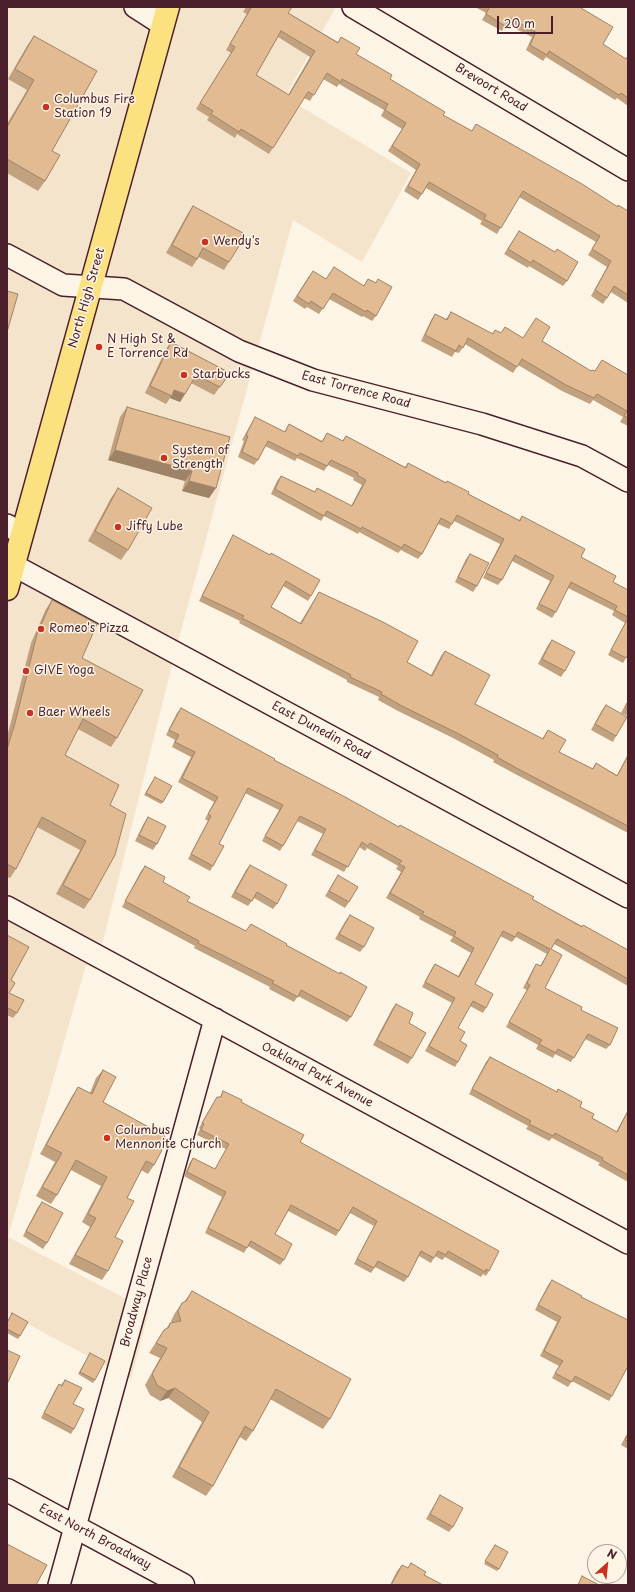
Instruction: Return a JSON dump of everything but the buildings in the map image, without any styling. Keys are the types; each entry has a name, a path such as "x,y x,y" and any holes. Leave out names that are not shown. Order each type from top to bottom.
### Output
{"main road":[{"name":"North High Street","path":"7,589 14,565 15,530 90,288 166,16"},
{"name":"East North Broadway","path":"7,1490 183,1585"}],"street":[{"path":"135,7 166,16"},
{"name":"Brevoort Road","path":"353,7 628,170"},
{"name":"East Torrence Road","path":"7,255 63,285 90,288 124,289 239,351 313,380 482,424 582,456 628,481"},
{"name":"East Dunedin Road","path":"14,565 628,897"},
{"name":"Oakland Park Avenue","path":"7,906 628,1243"},
{"name":"Broadway Place","path":"59,1585 215,1019"}],"shaded area":[{"path":"7,7 336,7 285,97 411,173 362,262 293,220 176,649 96,969 86,965 8,1237 149,1311 131,1379 7,1313"}],"place":[{"name":"Columbus Fire Station 19","path":"46,107"},
{"name":"Wendy's","path":"205,242"},
{"name":"N High St & E Torrence Rd","path":"99,347"},
{"name":"Starbucks","path":"184,375"},
{"name":"System of Strength","path":"164,458"},
{"name":"Jiffy Lube","path":"118,527"},
{"name":"Romeo's Pizza","path":"41,629"},
{"name":"GIVE Yoga","path":"26,671"},
{"name":"Baer Wheels","path":"30,713"},
{"name":"Columbus Mennonite Church","path":"107,1138"}]}
